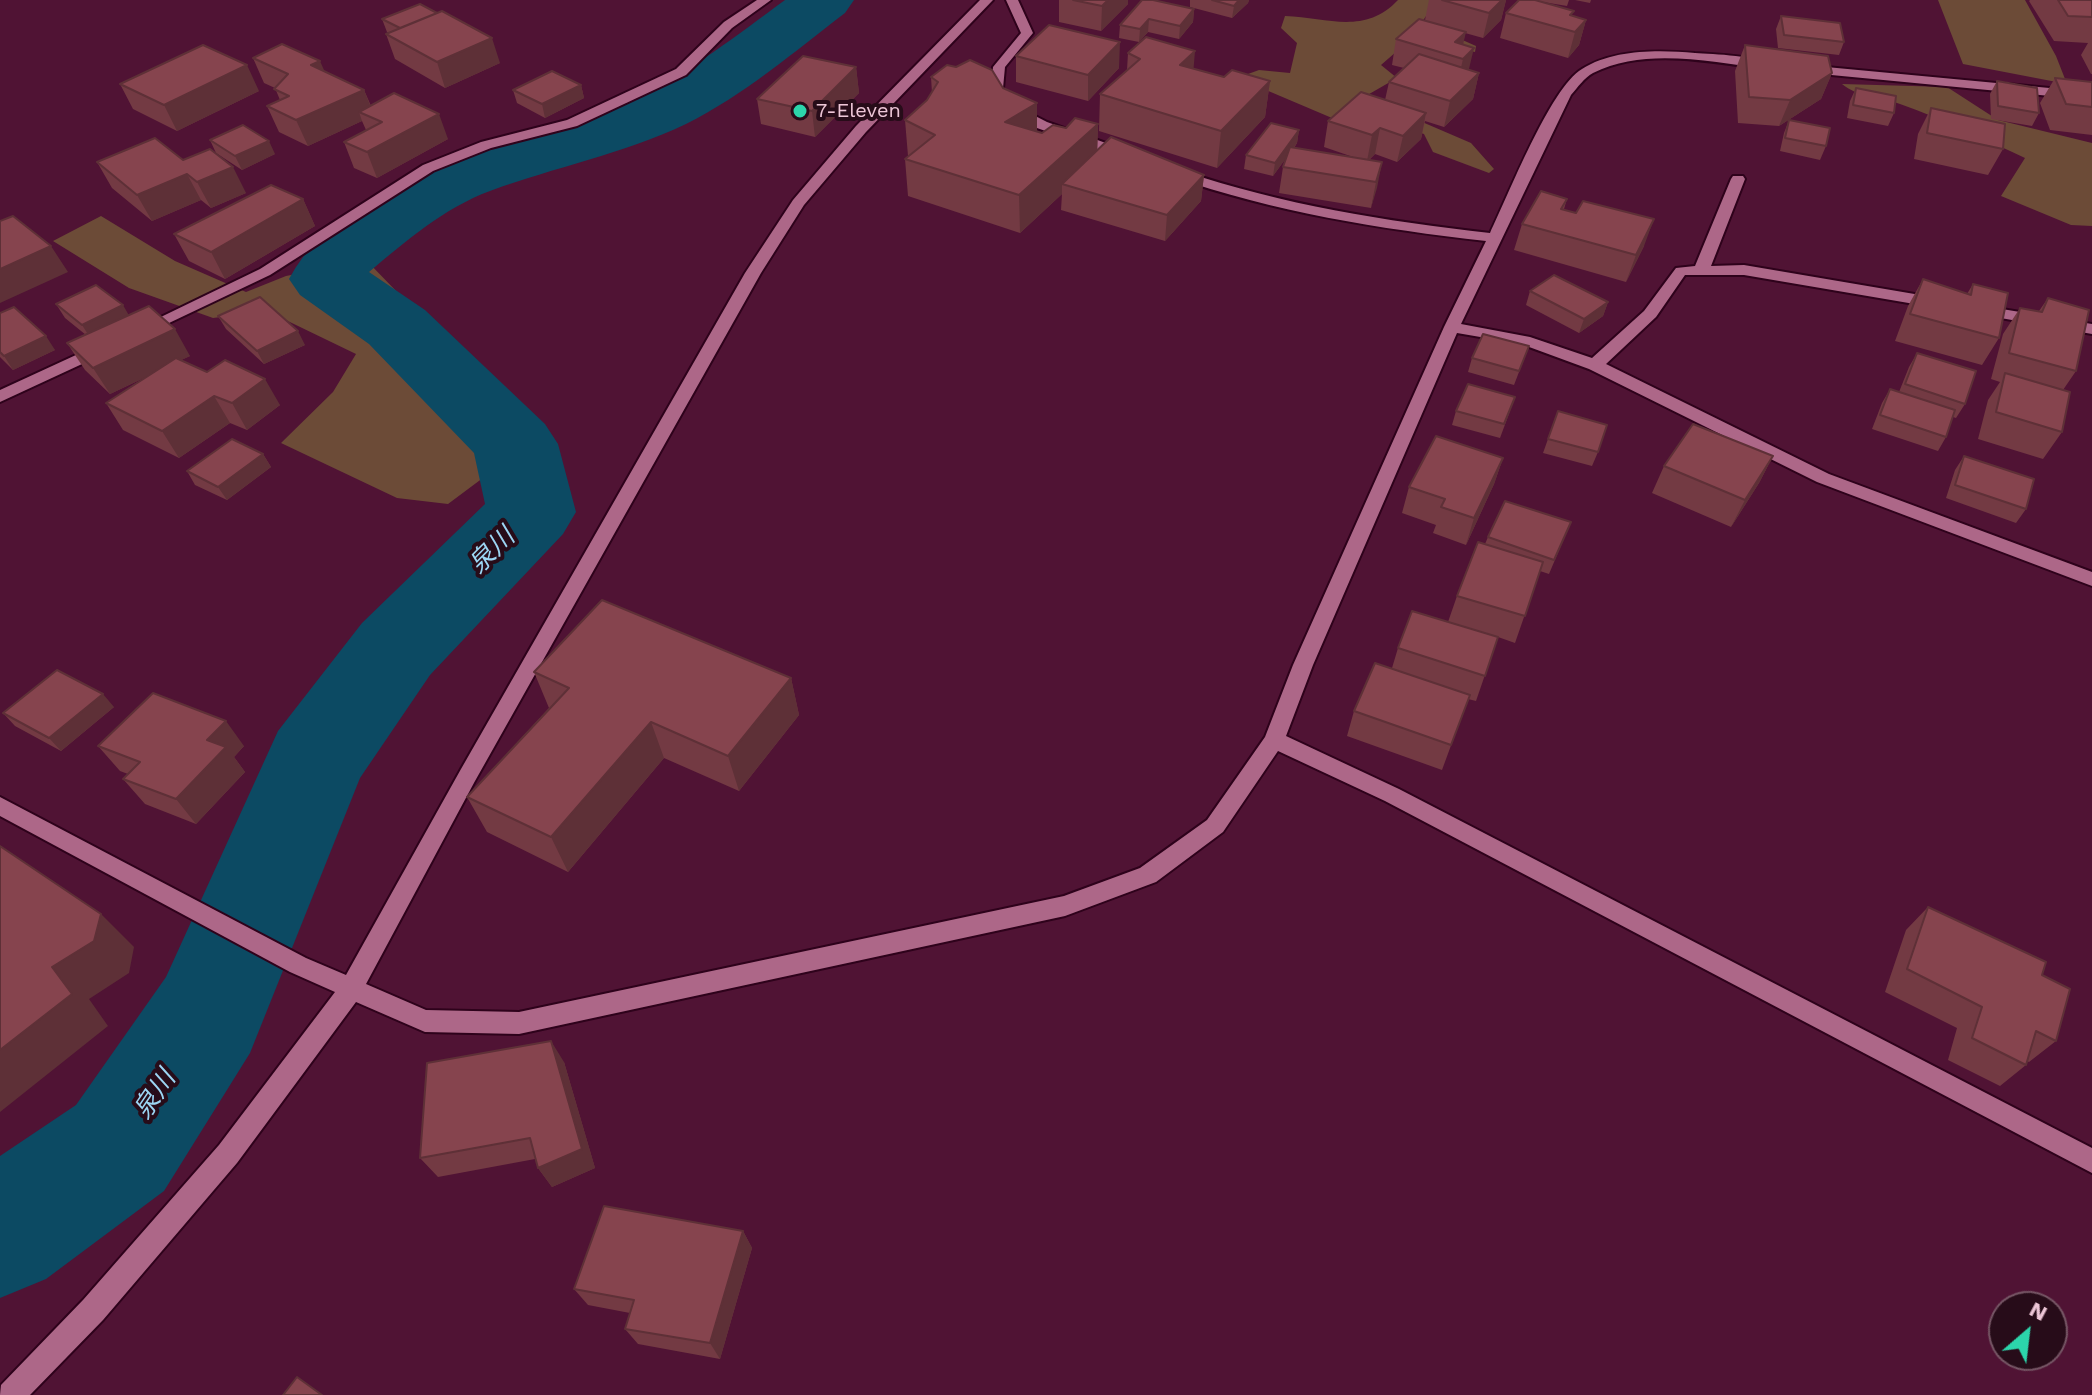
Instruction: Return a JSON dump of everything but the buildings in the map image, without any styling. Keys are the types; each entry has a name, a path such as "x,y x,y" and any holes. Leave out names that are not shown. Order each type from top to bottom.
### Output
{"street":[{"path":"0,397 265,272 428,168 486,145 572,123 681,72 728,25 765,0"},
{"path":"11,1395 93,1310 228,1154 351,989 468,775 745,287 798,203 861,129 987,0"},
{"path":"1012,0 1027,33 999,67 995,101 1042,125 1228,193 1373,224 1494,238"},
{"path":"0,806 298,965 425,1021 519,1023 1065,906 1148,875 1215,826 1274,740 1303,665 1452,327 1565,93 1584,73 1614,61 1645,57 1694,58 2092,96"},
{"path":"1701,271 1738,179"},
{"path":"1595,365 1650,314 1681,271 1744,270 2092,329"},
{"path":"1452,327 1524,340 1595,365 1823,478 2092,579"},
{"path":"1274,740 1392,795 2092,1161"}],"shaded area":[{"path":"1398,0 1437,0 1422,22 1476,46 1475,52 1412,38 1381,65 1397,78 1364,97 1471,143 1494,169 1489,173 1433,152 1424,134 1347,109 1332,118 1266,90 1248,74 1259,70 1290,73 1297,43 1281,28 1285,16 1359,21 1373,18"},
{"path":"1938,0 2025,0 2056,56 2067,84 1963,64"},
{"path":"1842,84 1947,87 1998,120 2092,143 2092,226 2071,225 2001,196 2025,158 1931,116 1855,92"},
{"path":"101,216 175,261 246,292 286,276 366,260 534,433 507,460 448,504 397,498 281,443 333,392 356,354 267,311 213,318 129,288 53,241"}],"waterway":[{"name":"泉川","path":"0,1233 120,1148 208,1015 315,761 396,649 531,512 515,444 397,327 327,279 337,260 396,213 463,177 574,144 659,111 707,87 824,0"}],"place":[{"name":"7-Eleven","path":"800,111"}]}
